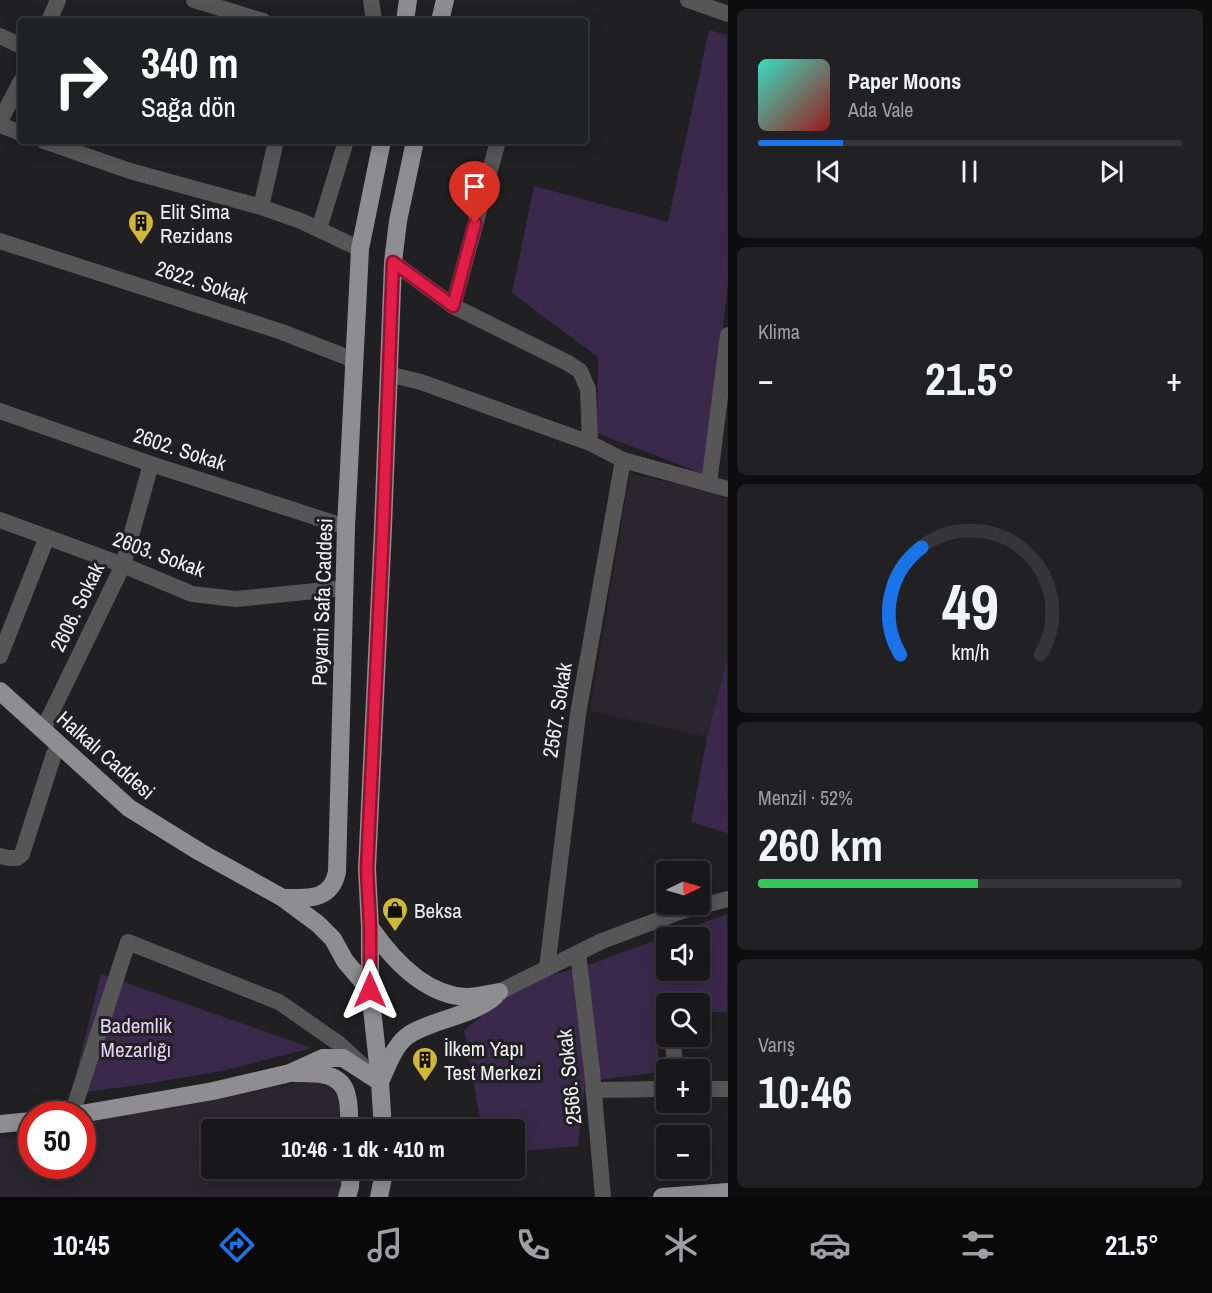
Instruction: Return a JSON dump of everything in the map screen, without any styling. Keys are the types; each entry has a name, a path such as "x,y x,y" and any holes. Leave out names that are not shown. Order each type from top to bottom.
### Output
{"main road":[{"path":"405,18 408,0"},
{"path":"441,18 445,0"},
{"name":"Peyami Safa Caddesi","path":"284,898 308,898 320,895 335,882 337,872 346,526 360,249 381,144"},
{"path":"382,1119 370,990 367,869 383,540 393,262 398,221 414,144"},
{"name":"Halkalı Caddesi","path":"0,691 129,808 200,852 284,898"},
{"path":"284,898 318,924 333,939 345,961 370,990"},
{"path":"370,927 410,974 434,988 467,997 499,992"},
{"path":"380,1082 395,1051 405,1038 415,1031 477,1008 489,1002 499,992"},
{"path":"96,1111 213,1091 290,1073 323,1058 343,1058 380,1082"},
{"path":"290,1073 316,1073 333,1077 345,1089 348,1097 349,1119"},
{"path":"0,1124 18,1122"},
{"path":"347,1197 350,1179"},
{"path":"380,1197 383,1179"},
{"path":"387,1179 389,1197"},
{"path":"662,1197 728,1192"}],"street":[{"path":"50,18 58,0"},
{"path":"194,0 253,18"},
{"path":"371,0 374,18"},
{"path":"688,0 728,14"},
{"path":"0,36 18,45"},
{"path":"18,87 0,123 18,132"},
{"path":"53,144 130,171 261,207 302,221 360,249"},
{"path":"261,207 275,144"},
{"path":"319,229 345,144"},
{"path":"453,306 497,144"},
{"name":"2622. Sokak","path":"0,241 282,332 354,360"},
{"path":"393,262 453,306 580,371 588,389 590,443"},
{"path":"709,484 726,366 728,335"},
{"path":"388,374 421,382 590,443 623,460 728,489"},
{"name":"2602. Sokak","path":"0,411 151,464 346,526"},
{"name":"2567. Sokak","path":"547,968 578,714 623,460"},
{"name":"2606. Sokak","path":"43,730 123,565 151,464"},
{"name":"2603. Sokak","path":"0,520 123,565 192,594 236,599 345,588"},
{"path":"0,656 47,537"},
{"path":"0,856 17,858 22,854 54,754 60,746"},
{"path":"499,992 602,941 682,911 728,899"},
{"path":"76,1101 128,942 279,1002 338,1043 380,1082"},
{"name":"2566. Sokak","path":"578,953 603,1197"},
{"path":"593,1090 656,1089"},
{"path":"710,1089 728,1089"}],"shaded area":[{"path":"630,474 727,495 727,658 707,737 590,711"},
{"path":"311,1080 341,1089 341,1119 201,1119 201,1179 341,1179 341,1196 0,1197 0,1139 18,1136 18,1179 96,1179 96,1121"}],"green space":[{"path":"709,30 727,35 728,283 706,475 597,433 598,357 512,293 534,186 668,222"},
{"path":"727,658 728,833 691,822 707,737"},
{"path":"727,914 727,1012 710,1012 710,993 656,993 656,1047 658,1047 659,1059 656,1059 656,1073 585,1082 578,1146 525,1151 525,1119 480,1119 464,1030 523,983 591,964 656,940 656,981 710,981 710,927 692,927"},
{"name":"Bademlik Mezarlığı","path":"101,974 312,1048 226,1070 71,1094"}],"place":[{"name":"Elit Sima Rezidans","path":"141,246"},
{"name":"Beksa","path":"395,933"},
{"name":"İlkem Yapı Test Merkezi","path":"425,1083"}],"route":[{"path":"370,990 367,869 393,262 453,306 475,223"}]}
